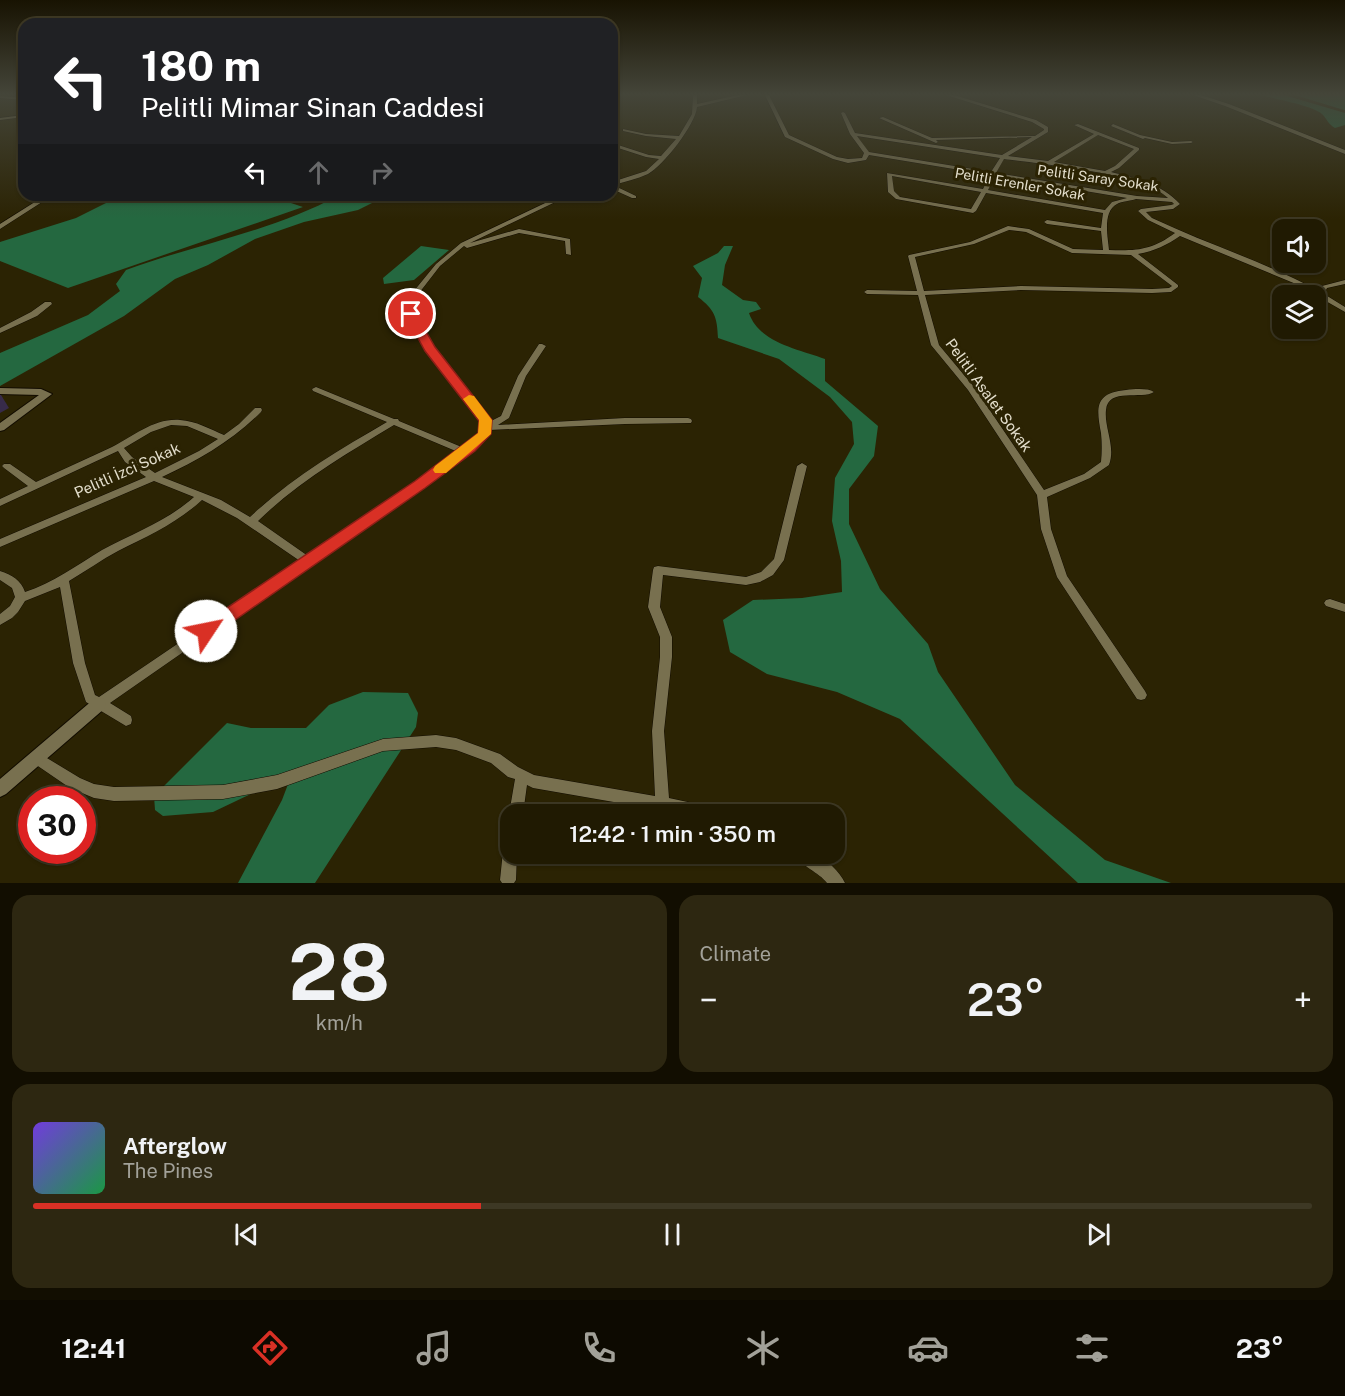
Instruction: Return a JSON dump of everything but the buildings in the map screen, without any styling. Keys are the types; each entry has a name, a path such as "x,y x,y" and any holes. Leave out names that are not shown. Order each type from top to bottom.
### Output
{"street":[{"path":"660,136 680,138"},
{"name":"Pelitli Saray Sokak","path":"787,136 842,160 864,159 867,153 1137,198 1176,201"},
{"path":"854,136 867,153"},
{"path":"867,136 1107,172 1138,180 1176,201 1177,204 1173,207 1141,211 1150,219 1305,285"},
{"path":"924,136 934,139 1028,136"},
{"path":"986,190 1003,157 1035,136"},
{"path":"1047,164 1057,160 1077,144 1092,136"},
{"path":"1106,136 1137,149"},
{"path":"1107,172 1117,167 1144,142 1141,136"},
{"path":"1142,136 1172,142 1191,142"},
{"path":"1305,136 1345,152"},
{"path":"618,183 648,172 680,138"},
{"path":"934,139 937,143 935,146"},
{"path":"618,146 648,156 663,158"},
{"name":"Pelitli Erenler Sokak","path":"986,190 973,211 898,198 891,192 889,174 986,190 1106,212"},
{"path":"625,181 643,184"},
{"path":"618,188 634,197"},
{"path":"1106,252 1104,230 1106,212 1114,203 1137,198"},
{"path":"0,227 41,201"},
{"path":"0,789 99,704 465,452 484,434 485,420 429,348 411,317 413,297 438,265 459,248 492,229 554,201"},
{"path":"1047,222 1104,230"},
{"name":"Pelitli Asalet Sokak","path":"1141,695 1062,577 1046,529 1042,495 971,389 936,345 911,256 972,243 1002,228 1027,230 1072,251 1133,253 1159,247 1180,233"},
{"path":"459,248 519,231 568,240 569,254"},
{"path":"867,292 921,293 1021,288 1152,291 1171,290 1176,286 1133,253"},
{"path":"1326,287 1345,282"},
{"path":"1326,297 1345,310"},
{"path":"0,331 34,314 48,304"},
{"path":"485,428 506,418 522,376 542,346"},
{"path":"316,388 465,452"},
{"path":"0,391 47,394 0,428"},
{"path":"1042,495 1087,476 1106,463 1107,444 1100,414 1102,403 1110,396 1129,391 1150,392"},
{"name":"Pelitli İzci Sokak","path":"0,543 156,477 224,438 250,419 258,410"},
{"path":"251,522 266,507 320,466 394,421"},
{"path":"485,428 625,421 688,422"},
{"path":"0,503 118,447 130,439 178,422 224,438"},
{"path":"118,447 135,464 156,477 229,508 308,561"},
{"path":"7,466 34,486"},
{"path":"37,758 75,783 94,791 114,794 223,792 287,779 364,750 407,742 456,744 495,758 533,782 662,804 658,731 666,637 661,619 654,607 658,570 746,581 760,579 772,571 779,560 802,466"},
{"path":"21,598 64,581 99,557 181,513 199,497"},
{"path":"0,575 15,584 21,598 17,609 0,621"},
{"path":"64,581 79,663 90,698 126,720"},
{"path":"1330,603 1345,608"},
{"path":"518,804 522,776"},
{"path":"508,880 509,864"},
{"path":"817,864 829,873 837,883"}],"green space":[{"path":"110,201 285,201 303,207 68,288 0,261 0,242 76,218"},
{"path":"326,201 376,201 358,210 304,222 255,239 208,265 175,279 124,316 0,386 0,353 88,315 120,291 116,284 126,270 261,228"},
{"path":"421,246 449,250 414,280 384,284 383,278"},
{"path":"724,246 733,246 725,265 722,285 743,300 756,302 761,309 749,313 754,323 771,338 825,359 825,381 878,426 874,456 849,489 849,524 880,589 928,644 938,672 1015,785 1105,860 1171,883 1078,883 900,719 837,692 767,674 730,652 723,620 753,600 802,598 842,592 841,561 832,521 835,478 854,444 852,422 830,397 779,359 718,338 714,314 698,297 702,278 693,266 718,253"},
{"path":"363,692 408,693 418,713 416,727 315,883 238,883 282,800 290,779 261,789 213,812 163,816 155,810 154,796 227,723 251,728 306,728 329,705"}],"slow traffic":[{"path":"441,470 484,434 485,420 469,399"}],"route":[{"path":"206,631 420,484 470,448 484,434 485,420 429,348 411,314"}]}
